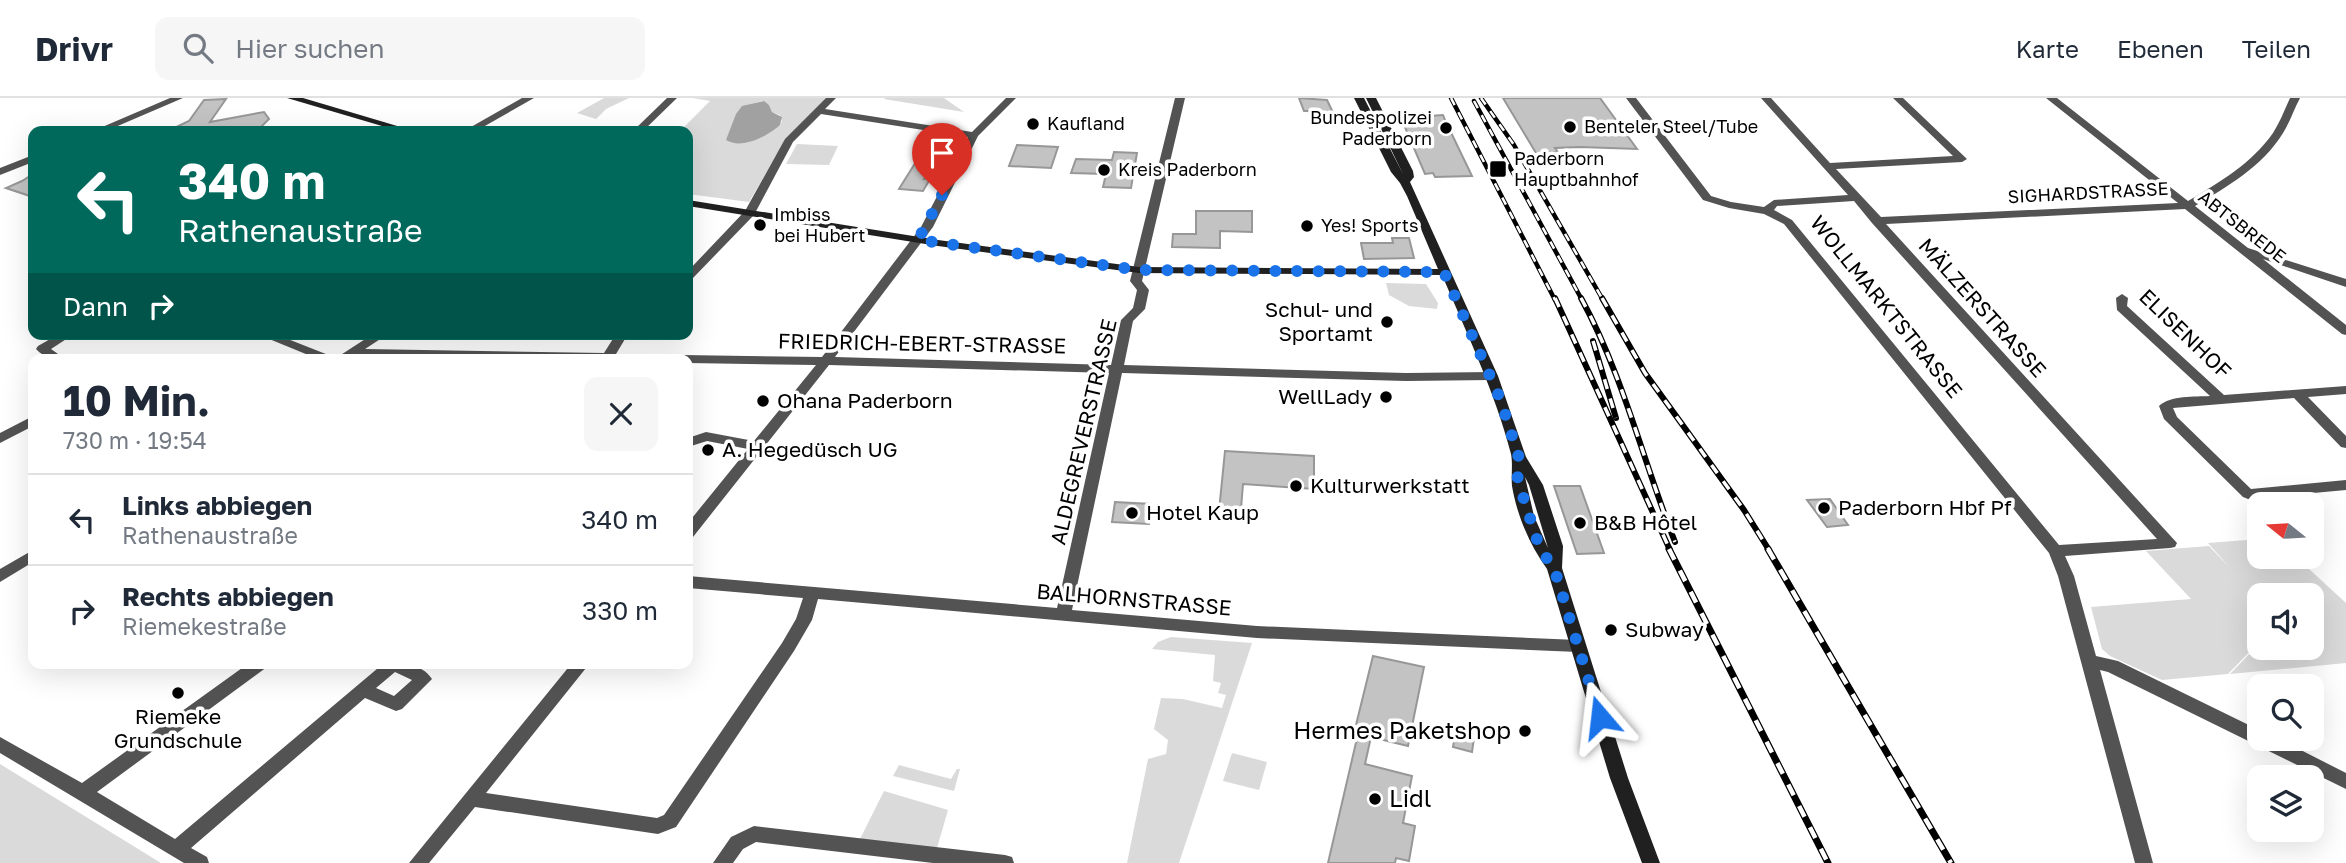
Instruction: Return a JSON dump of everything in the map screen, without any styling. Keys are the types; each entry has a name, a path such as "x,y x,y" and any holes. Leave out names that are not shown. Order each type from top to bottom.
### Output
{"main road":[{"path":"292,98 391,126"},
{"path":"1359,98 1396,172 1405,182 1492,376 1519,458 1517,474 1527,511 1540,549 1554,568 1619,778 1651,863"},
{"path":"1371,98 1408,171 1409,177 1405,182"},
{"path":"693,204 918,240 1139,270 1444,272"}],"street":[{"path":"110,126 178,98"},
{"path":"478,126 529,98"},
{"path":"643,126 672,98"},
{"path":"693,272 750,213 789,141 831,98"},
{"path":"693,527 827,361 918,240 974,135 1011,98"},
{"name":"ALDEGREVERSTRASSE","path":"1063,616 1127,320 1139,309 1143,290 1136,281 1180,98"},
{"name":"WOLLMARKTSTRASSE","path":"1631,98 1707,198 1767,211 1788,222 2055,551 2064,570 2090,661 2144,863"},
{"name":"MÄLZERSTRASSE","path":"1766,98 2170,543 2055,551"},
{"path":"1827,166 1962,159 1898,98"},
{"name":"ABTSBREDE","path":"2051,98 2346,331"},
{"name":"SIGHARDSTRASSE","path":"1876,221 2187,206 2237,176 2260,155 2279,132 2295,98"},
{"path":"818,111 974,135"},
{"path":"0,172 28,160"},
{"path":"1767,211 1774,203 1855,198"},
{"path":"2243,250 2346,282"},
{"name":"ELISENHOF","path":"2122,298 2121,307 2222,400"},
{"path":"50,354 42,349 58,340"},
{"path":"279,340 317,354"},
{"path":"349,354 372,340"},
{"name":"FRIEDRICH-EBERT-STRASSE","path":"693,359 1406,377 1492,376"},
{"name":"ELISENHOF","path":"2346,390 2173,403 2166,406 2166,411 2248,494 2346,485"},
{"path":"2298,394 2346,444"},
{"path":"0,439 28,423"},
{"path":"693,441 706,436 757,446"},
{"path":"0,576 28,558"},
{"name":"BALHORNSTRASSE","path":"693,582 1257,632 1578,646"},
{"path":"471,799 658,826 670,821 788,647 804,620 813,593"},
{"path":"2090,661 2112,666 2247,732"},
{"path":"82,793 253,669"},
{"path":"418,863 577,669"},
{"path":"176,849 363,690"},
{"path":"0,744 200,863"},
{"path":"2286,751 2346,781"},
{"path":"722,863 737,843 754,834 1005,863"}],"shaded area":[{"path":"604,98 629,98 606,109 596,119 577,113"},
{"path":"693,98 827,98 784,142 749,202 693,195 693,126 685,126 710,101","holes":["762,101 769,105 772,112 780,115 782,121 768,134 741,142 727,140 742,107"]},
{"path":"944,98 964,112 884,99"},
{"path":"764,101 772,112 782,117 780,125 747,143 732,143 726,140 742,106"},
{"path":"797,144 838,146 829,165 786,164"},
{"path":"1386,283 1426,284 1438,303 1437,309 1409,306 1389,295"},
{"path":"2247,540 2247,569 2309,569 2346,603 2346,663 2230,674 2247,656 2247,660 2324,660 2324,583 2247,583 2247,654 2228,674 2162,680 2110,656 2102,649 2091,607 2191,599 2146,551 2209,546 2230,568 2208,543"},
{"path":"1171,637 1252,643 1179,863 1127,863 1148,759 1166,754 1168,740 1154,729 1161,698 1183,699 1222,708 1226,695 1218,693 1221,683 1213,681 1215,655 1152,649 1158,642"},
{"path":"1232,753 1267,762 1259,790 1223,781"},
{"path":"0,764 161,863 0,863"},
{"path":"899,765 951,779 957,769 960,769 954,791 893,776"},
{"path":"884,791 948,810 937,848 860,839"}],"building":[{"path":"1299,98 1327,100 1338,123 1313,122 1309,111 1304,111"},
{"name":"Benteler Steel/Tube","path":"1503,98 1600,98 1637,149 1580,147 1555,148 1558,152 1536,153"},
{"path":"226,99 210,122 264,112 269,119 262,126 178,126 189,121 204,100"},
{"path":"1443,115 1472,176 1435,177 1433,173 1425,174 1401,118"},
{"path":"1017,145 1058,147 1051,168 1009,166"},
{"name":"Kreis Paderborn","path":"1114,152 1137,153 1131,188 1103,187 1106,174 1071,173 1076,159 1112,160"},
{"path":"919,157 936,158 924,179 930,179 923,191 899,189"},
{"path":"28,177 28,195 6,188"},
{"path":"1196,211 1252,211 1252,232 1220,231 1220,248 1172,247 1173,234 1196,234"},
{"path":"1392,238 1409,238 1414,258 1364,259 1361,243 1393,243"},
{"name":"Kulturwerkstatt","path":"1225,451 1314,456 1314,489 1243,484 1240,521 1218,521"},
{"name":"B&B Hôtel","path":"1554,486 1580,486 1604,553 1577,554"},
{"name":"Paderborn Hbf Pf","path":"1830,499 1848,525 1827,527 1807,500"},
{"name":"Hotel Kaup","path":"1115,502 1151,504 1149,524 1112,522"},
{"name":"Lidl","path":"1373,656 1424,667 1408,746 1371,737 1365,764 1412,776 1403,823 1415,826 1409,861 1396,858 1395,863 1328,863 1358,734 1354,733"},
{"path":"1455,734 1474,738 1472,752 1453,747"}],"railway":[{"path":"1451,98 1555,300"},
{"path":"1481,98 1514,145 1603,300"},
{"path":"1474,101 1582,300"},
{"path":"1555,298 1670,550"},
{"path":"1581,298 1621,388 1675,542"},
{"path":"1602,298 1645,373 1744,510 1769,550"},
{"path":"1593,341 1616,418"},
{"path":"1669,549 1828,863"},
{"path":"1768,549 1951,863"}],"place":[{"name":"Kaufland","path":"1033,124"},
{"name":"Benteler Steel/Tube","path":"1570,127"},
{"name":"Bundespolizei Paderborn","path":"1446,128"},
{"name":"Paderborn Hauptbahnhof","path":"1498,169"},
{"name":"Kreis Paderborn","path":"1104,170"},
{"name":"Imbiss bei Hubert","path":"760,225"},
{"name":"Yes! Sports","path":"1307,226"},
{"name":"Schul- und Sportamt","path":"1387,322"},
{"name":"WellLady","path":"1386,397"},
{"name":"Ohana Paderborn","path":"763,401"},
{"name":"A. Hegedüsch UG","path":"708,450"},
{"name":"Kulturwerkstatt","path":"1296,486"},
{"name":"Paderborn Hbf Pf","path":"1824,508"},
{"name":"Hotel Kaup","path":"1132,513"},
{"name":"B&B Hôtel","path":"1580,523"},
{"name":"Subway","path":"1611,630"},
{"name":"Riemeke Grundschule","path":"178,693"},
{"name":"Hermes Paketshop","path":"1525,731"},
{"name":"Lidl","path":"1375,799"}],"route":[{"path":"942,195 918,240 1139,270 1444,272 1501,401 1519,458 1519,484 1540,549 1554,568 1600,717"}]}
